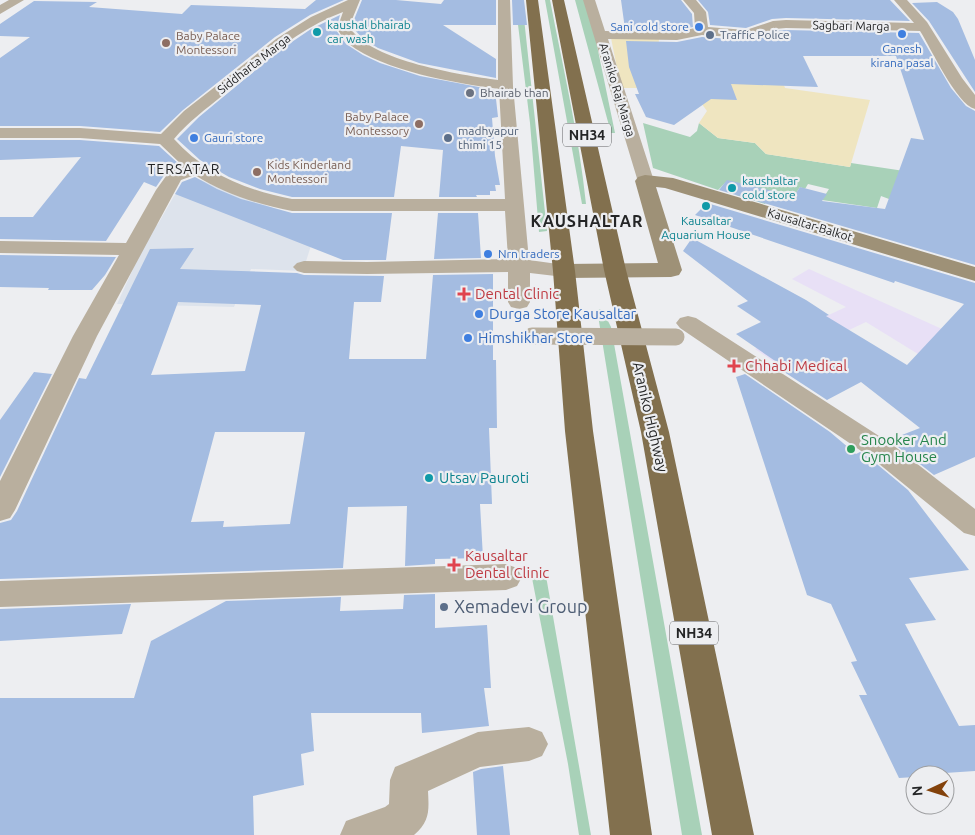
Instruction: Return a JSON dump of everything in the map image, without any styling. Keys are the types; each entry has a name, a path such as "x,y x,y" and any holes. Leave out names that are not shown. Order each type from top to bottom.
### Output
{"highway":[{"name":"NH34","path":"532,0 564,270 579,431 631,835"},
{"name":"Araniko Highway","path":"558,0 615,270 655,432 733,835"}],"main road":[{"path":"564,270 671,270 645,181"},
{"name":"Kausaltar-Balkot","path":"645,181 666,182 975,274"}],"street":[{"path":"0,10 18,0"},
{"path":"504,0 506,86 520,302"},
{"name":"Araniko Raj Marga","path":"589,0 645,181"},
{"path":"689,0 700,12 702,31"},
{"path":"900,0 913,11 936,44 959,86 975,104"},
{"path":"353,2 344,27 347,35 359,46 392,60 442,74 506,86"},
{"name":"Siddharta Marga","path":"165,138 260,56 287,36 353,2"},
{"name":"Sagbari Marga","path":"600,35 677,36 702,31 747,34 772,25 786,24 924,27"},
{"path":"0,133 80,133 165,138 170,146 195,168 260,198 292,204 514,205"},
{"path":"0,510 85,336 132,249 171,181 175,176 195,168"},
{"path":"0,247 132,249"},
{"path":"304,267 368,268 519,265 564,270"},
{"path":"532,336 682,330 883,452 975,525"},
{"path":"0,594 506,577"},
{"path":"360,835 396,824 409,813 409,780 478,750 530,744"}],"shaded area":[{"path":"201,180 273,208 264,230 297,232 313,239 303,271 251,269 234,307 117,304 152,228 158,224 174,196 183,185"},
{"path":"809,269 942,329 918,354 866,322 777,364 755,349 846,307 792,279"}],"green space":[{"path":"515,0 522,0 547,231 539,232 530,123"},
{"path":"545,0 550,0 575,127 586,204 582,204"},
{"path":"575,0 585,0 594,31 615,133 611,133"},
{"path":"643,123 690,137 697,131 699,123 718,138 755,143 766,154 850,167 851,163 944,177 897,202 881,196 877,208 822,200 829,189 808,184 805,189 800,187 794,196 775,191 765,204 736,195 745,186 727,181 718,190 653,168"},
{"path":"597,309 602,309 611,327 702,835 682,835"},
{"path":"546,576 591,835 579,835 568,764 532,578"}],"sand":[{"path":"611,38 659,38 658,54 784,85 785,88 870,100 850,167 766,154 755,143 718,138 699,123 707,111 690,88 621,88"}],"building":[{"path":"316,0 344,0 310,15 275,37 183,110 160,132 80,126 0,126 0,58 30,37 0,36 0,24 34,1 97,2 89,7 182,14 191,5 305,9"},
{"path":"362,0 396,0 441,4 444,0 496,0 496,25 443,25 496,59 496,78 419,63 378,48 363,39 353,28 353,22"},
{"path":"512,0 524,0 527,25 513,25"},
{"path":"621,0 681,0 692,14 693,27 677,30 625,29"},
{"path":"698,0 890,0 910,21 786,18 772,19 746,28 710,25 708,12"},
{"path":"937,2 953,12 958,19 975,60 975,92 929,21 912,3"},
{"path":"340,15 336,30 346,44 363,55 380,63 420,76 495,90 498,117 492,118 495,156 500,185 495,185 496,191 490,191 490,195 476,195 477,197 439,197 443,150 401,146 394,197 292,197 260,189 229,177 200,160 177,139 199,117 280,50 311,29"},
{"path":"775,31 919,33 951,88 966,106 975,111 975,265 719,190 727,180 794,196 800,187 827,194 822,201 885,209 911,138 924,140 896,56 803,56 818,87 731,84 737,100 711,99 674,125 646,117 635,94 639,94 629,67 626,41 677,42 702,37 747,40"},
{"path":"0,140 80,140 159,146 180,165 167,171 156,187 144,182 106,241 0,239 0,217 33,217 81,157 0,160"},
{"path":"195,177 241,199 292,213 392,213 386,260 343,260 175,194 182,182"},
{"path":"707,203 975,283 975,457 934,475 889,440 920,428 861,382 827,400 775,366 781,365 736,334 761,322 737,306 748,301 683,251 692,238 806,300 829,315 826,316 907,365 964,304 895,281 894,283 695,215"},
{"path":"438,213 478,213 481,258 434,259"},
{"path":"194,248 180,269 297,273 304,275 384,276 381,302 354,302 349,359 426,359 433,275 493,274 493,360 496,360 497,428 489,428 492,504 480,504 483,558 435,559 435,564 405,566 407,506 348,507 343,568 0,579 0,523 11,520 17,511 79,378 86,379 150,249","holes":["178,302 261,305 245,371 151,375","215,432 305,432 290,524 223,527 224,521 191,522"]},
{"path":"0,255 116,257 105,275 92,290 48,290 49,288 0,287"},
{"path":"34,372 52,374 0,477 0,420"},
{"path":"745,374 830,432 856,454 860,452 872,460 908,490 969,570 909,578 936,620 905,624 959,726 975,725 975,771 955,772 955,765 905,765 905,778 899,778 859,695 867,695 851,662 857,661 831,604 807,595 736,377"},
{"path":"435,594 435,628 487,625 491,688 484,688 489,726 422,733 421,713 311,713 314,751 301,754 304,785 253,796 254,835 0,835 0,698 134,698 151,641 226,601 341,597 340,611 403,609 404,595"},
{"path":"131,604 122,634 0,641 0,609"},
{"path":"503,766 510,835 477,835 473,772"}],"place":[{"name":"Sani cold store","path":"699,27"},
{"name":"kaushal bhairab car wash","path":"317,32"},
{"name":"Ganesh kirana pasal","path":"902,34"},
{"name":"Traffic Police","path":"710,35"},
{"name":"Baby Palace Montessori","path":"166,43"},
{"name":"Bhairab than","path":"470,93"},
{"name":"Baby Palace Montessory","path":"419,124"},
{"name":"Gauri store","path":"194,138"},
{"name":"madhyapur thimi 15","path":"448,138"},
{"name":"Kids Kinderland Montessori","path":"257,172"},
{"name":"kaushaltar cold store","path":"732,188"},
{"name":"Kausaltar Aquarium House","path":"706,206"},
{"name":"Nrn traders","path":"488,254"},
{"name":"Dental Clinic","path":"464,294"},
{"name":"Durga Store Kausaltar","path":"479,314"},
{"name":"Himshikhar Store","path":"468,338"},
{"name":"Chhabi Medical","path":"734,366"},
{"name":"Snooker And Gym House","path":"851,449"},
{"name":"Utsav Pauroti","path":"429,478"},
{"name":"Kausaltar Dental Clinic","path":"454,565"},
{"name":"Xemadevi Group","path":"444,607"}],"district":[{"name":"TERSATAR","path":"184,169"},
{"name":"KAUSHALTAR","path":"587,221"}]}
